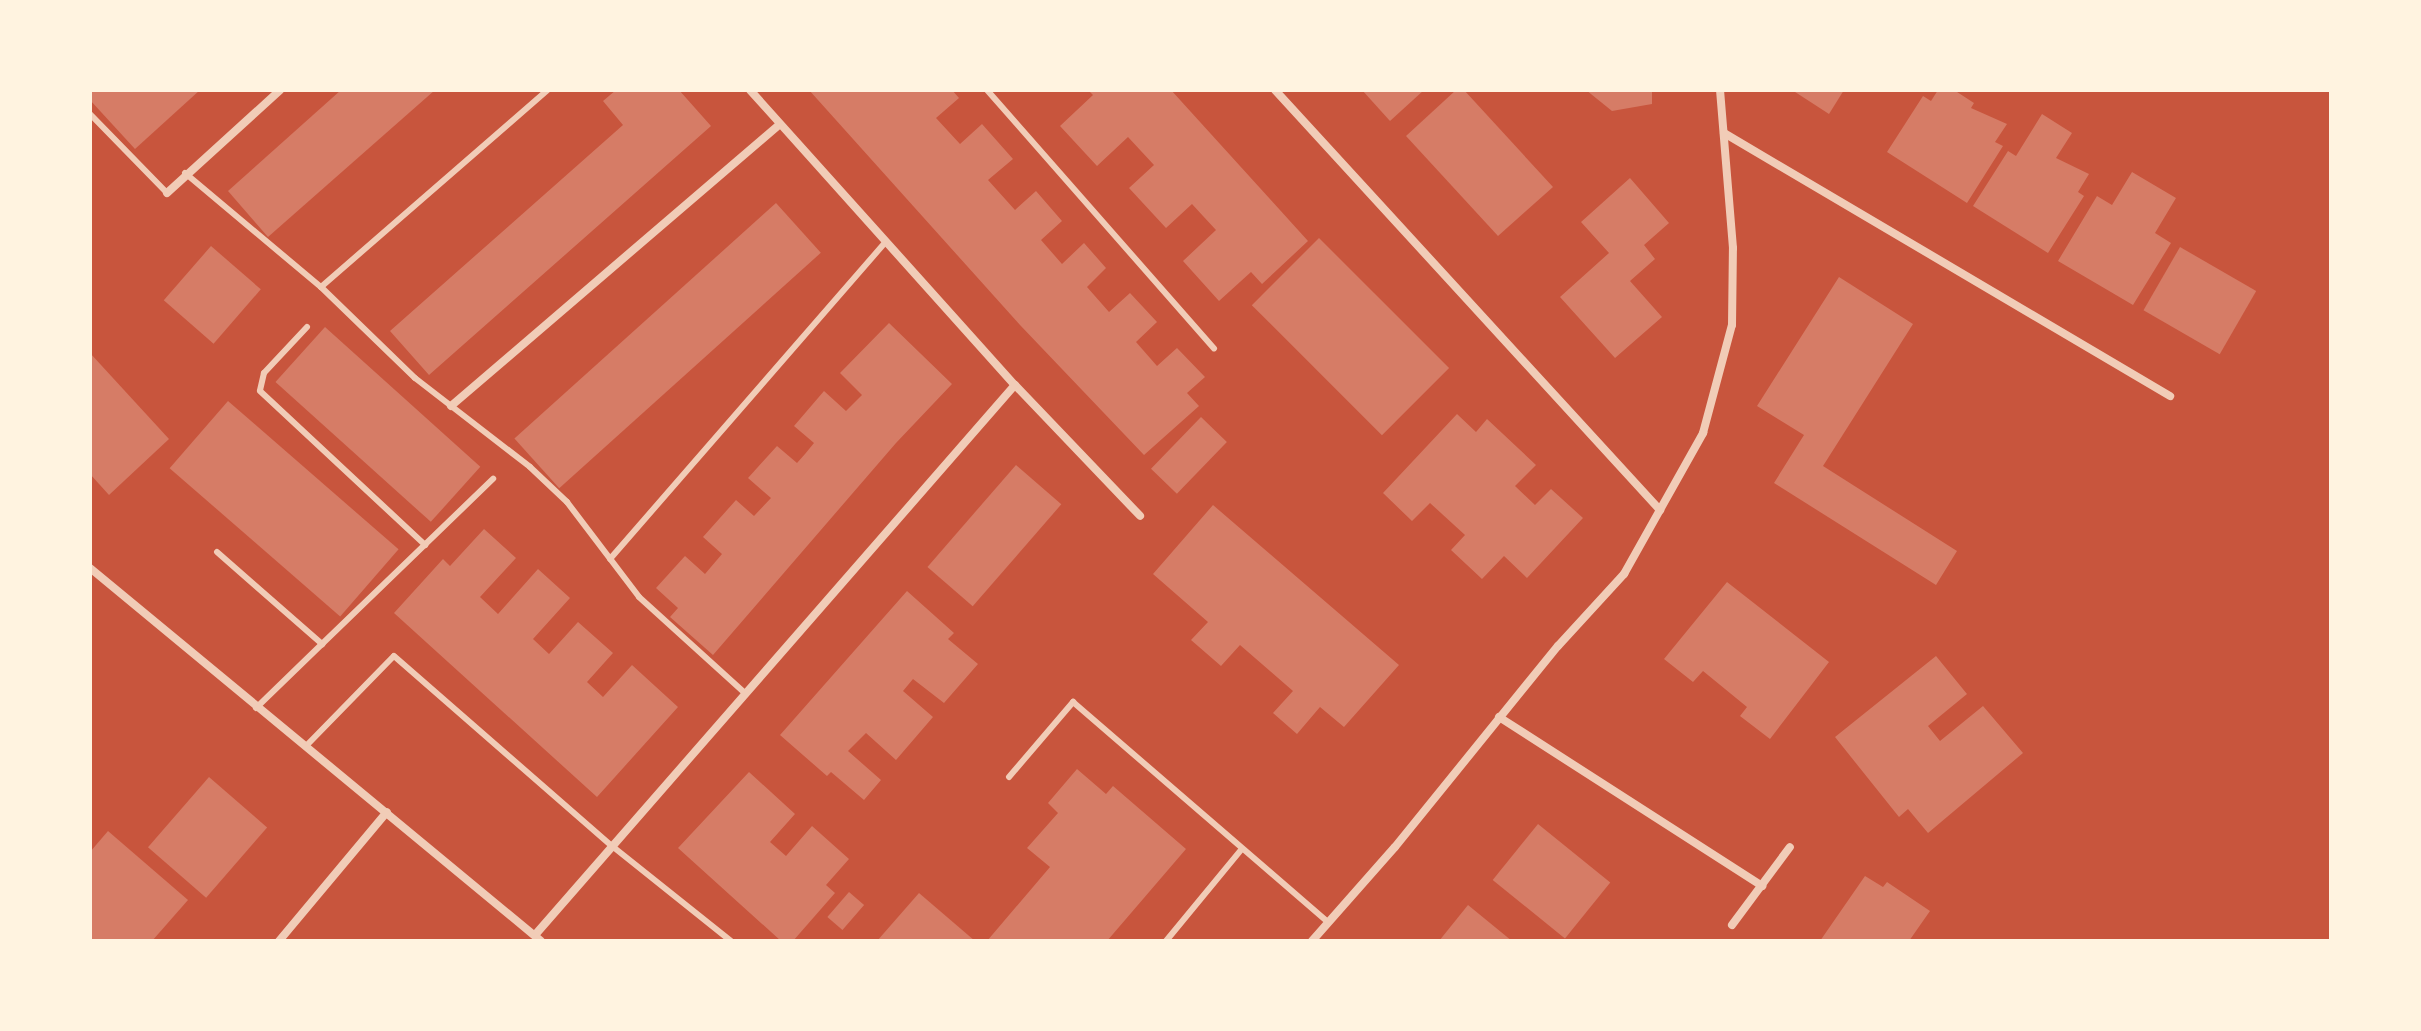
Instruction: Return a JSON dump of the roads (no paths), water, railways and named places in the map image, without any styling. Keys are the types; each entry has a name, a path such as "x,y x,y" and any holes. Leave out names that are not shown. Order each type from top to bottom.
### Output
{"street":[{"path":"167,193 185,173 280,90"},
{"path":"750,90 1015,385 1140,516"},
{"path":"1275,90 1660,510"},
{"path":"1312,941 1395,847 1499,717 1624,574 1703,433 1732,325 1733,248 1720,90"},
{"path":"451,406 780,124"},
{"path":"1724,133 2170,396"},
{"path":"90,568 538,938 612,846 1015,385"},
{"path":"1499,717 1762,886"},
{"path":"279,941 387,812"},
{"path":"1732,925 1790,847"}],"lane":[{"path":"321,287 548,90"},
{"path":"987,90 1214,348"},
{"path":"90,114 167,193"},
{"path":"185,173 321,287 346,315 451,406 530,467 567,502 639,597 746,694"},
{"path":"610,559 886,241"},
{"path":"307,327 264,373 260,391 425,545"},
{"path":"256,708 493,479"},
{"path":"217,552 322,644"},
{"path":"307,745 394,656 612,846 731,941"},
{"path":"1009,777 1073,702 1328,922"},
{"path":"1166,941 1241,850"}]}
